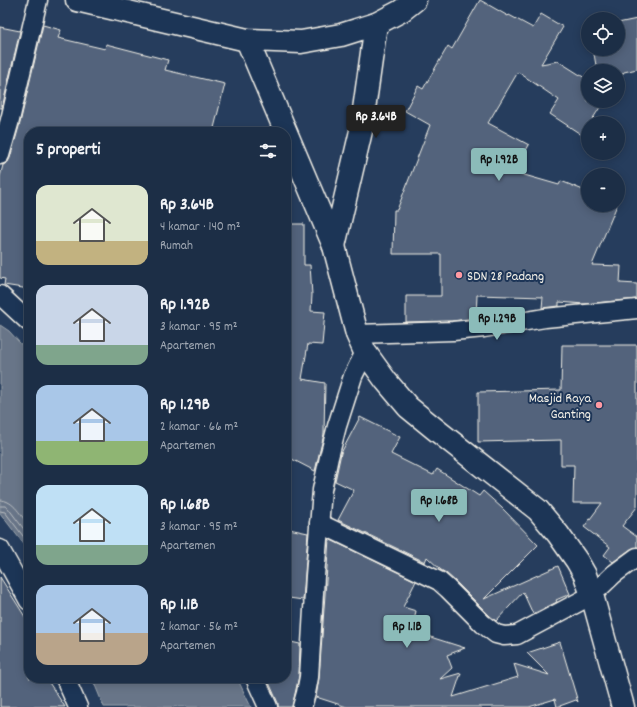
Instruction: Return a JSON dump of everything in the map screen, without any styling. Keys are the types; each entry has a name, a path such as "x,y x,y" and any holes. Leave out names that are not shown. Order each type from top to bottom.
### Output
{"street":[{"path":"0,155 5,119 38,0"},
{"path":"77,0 247,40 301,42 341,35 376,24 408,6"},
{"path":"334,246 361,131 376,24"},
{"path":"247,40 284,127"},
{"path":"291,144 334,246 361,343 386,381 408,407 538,510 558,534 585,575 623,707"},
{"path":"0,296 24,318"},
{"path":"361,343 484,328 545,318 637,309"},
{"path":"302,707 309,677 322,490 337,426 353,376 361,343"},
{"path":"319,523 438,581 483,624 496,634 504,636 517,635 592,595 614,574 637,557"},
{"path":"0,549 24,592"},
{"path":"67,683 78,707"},
{"path":"256,683 268,707"}],"water":[{"path":"0,325 9,331 24,348 24,544 0,513"},
{"path":"94,683 239,683 251,707 104,707"}],"building":[{"path":"480,0 533,28 541,14 563,27 541,64 558,61 581,76 581,108 600,108 594,116 581,116 581,134 550,114 559,100 518,72 488,123 529,145 514,172 559,185 561,181 581,189 581,212 614,212 592,265 621,266 620,283 637,284 637,299 584,304 559,302 559,306 542,308 543,297 477,295 476,318 452,321 406,322 406,296 441,296 441,254 393,254 394,210 397,210 430,125 405,111 418,86 423,89 448,46 452,49"},
{"path":"637,19 637,69 625,72 625,64 596,64 594,56 625,56 625,22"},
{"path":"43,25 61,30 58,38 105,49 106,44 168,60 165,70 225,84 214,127 24,127 24,288 4,285 5,279 0,278 0,177 3,165 8,162 10,158 20,123"},
{"path":"0,27 20,31 2,108 0,108"},
{"path":"291,224 304,224 304,265 310,265 312,295 311,311 325,312 322,345 308,344 302,379 325,383 324,434 315,471 291,459"},
{"path":"562,345 637,345 637,507 622,526 637,537 637,547 631,549 613,562 604,555 610,547 584,527 602,503 573,503 574,465 561,465 561,440 478,442 478,392 561,390"},
{"path":"360,417 400,437 391,454 433,475 437,469 479,496 483,491 538,545 484,599 558,566 570,594 556,600 557,602 533,614 523,592 496,621 455,581 427,557 425,562 338,520 354,490 335,481 341,453"},
{"path":"291,529 308,533 303,600 291,598"},
{"path":"329,539 416,581 403,607 416,611 412,632 465,648 447,655 452,668 440,679 461,673 453,697 518,677 514,664 549,675 527,653 560,642 578,702 576,700 557,707 555,699 529,707 347,707 316,697 319,678"},
{"path":"0,577 24,615 24,683 49,683 65,707 0,707"},
{"path":"291,642 300,644 299,676 292,707 278,707 278,703 269,683 291,683"}],"place":[{"name":"SDN 28 Padang","path":"459,275"},
{"name":"Masjid Raya Ganting","path":"599,405"}]}
